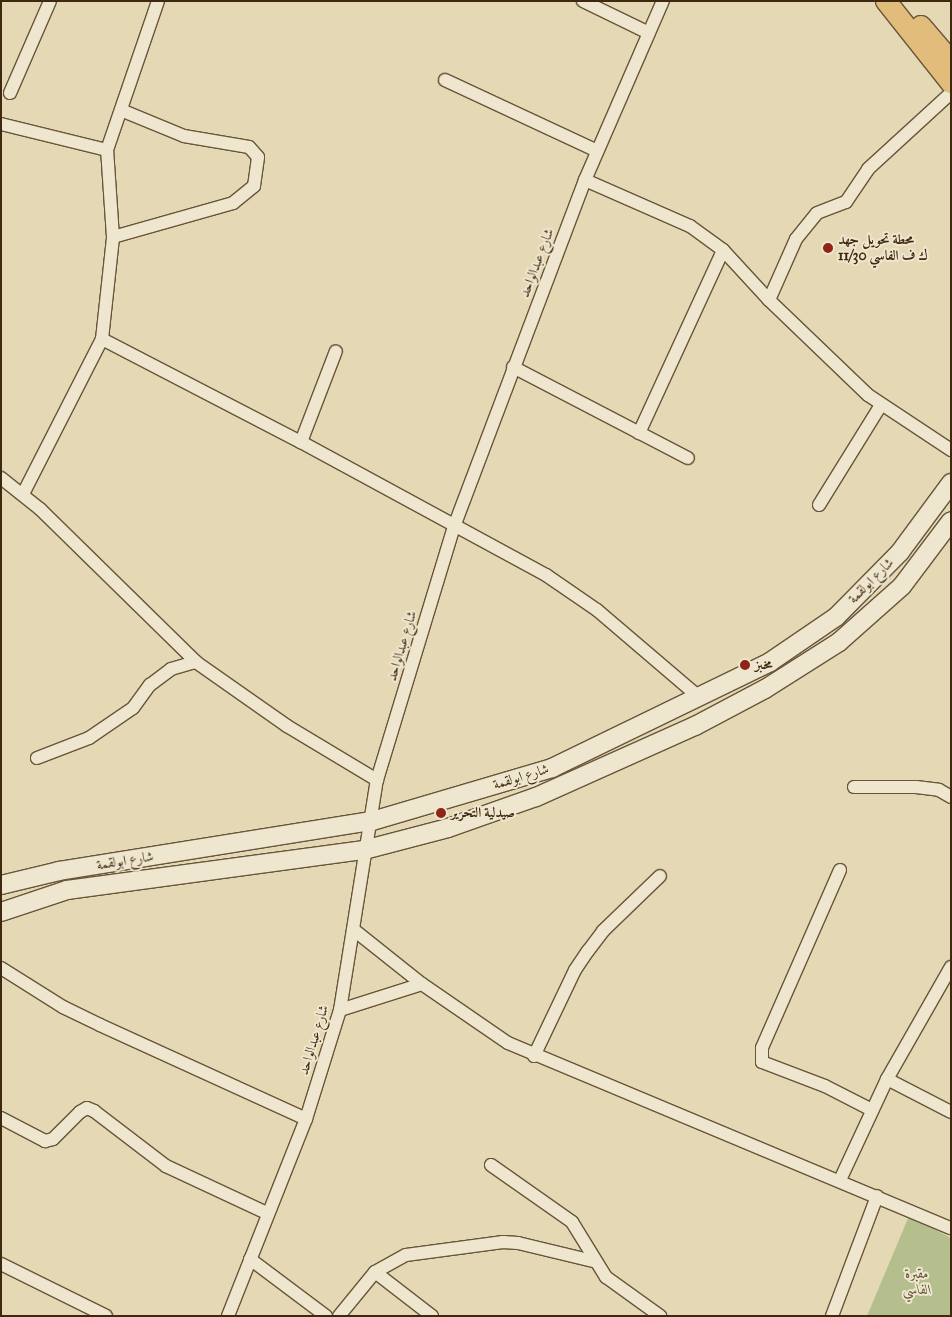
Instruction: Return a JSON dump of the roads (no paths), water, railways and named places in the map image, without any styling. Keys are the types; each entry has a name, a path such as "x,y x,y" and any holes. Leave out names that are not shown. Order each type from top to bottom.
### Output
{"main road":[{"path":"886,1 951,83"},
{"path":"902,1 951,61"}],"street":[{"path":"10,93 50,1"},
{"path":"23,494 102,339 113,237 107,150 158,1"},
{"path":"583,1 649,33"},
{"name":"شارع عبدالواحد","path":"228,1316 267,1213 306,1119 340,1010 354,930 364,850 372,821 377,780 455,524 585,180 662,1"},
{"path":"446,80 597,151"},
{"path":"769,300 796,239 817,213 846,202 868,168 951,93"},
{"path":"113,237 234,203 254,186 258,157 249,147 184,136 121,110"},
{"path":"1,124 107,150"},
{"path":"585,180 690,226 723,250 769,300 881,405 951,450"},
{"path":"639,433 723,250"},
{"path":"102,339 455,524 571,591 700,698"},
{"path":"301,442 336,351"},
{"path":"513,367 688,458"},
{"path":"819,505 881,405"},
{"path":"1,478 23,494 196,662 288,726 377,780"},
{"name":"شارع ابولقمة","path":"1,885 59,872 372,821 552,768 700,698 770,662 836,617 900,552 951,483"},
{"name":"شارع ابولقمة","path":"1,912 67,890 364,850 448,828 536,797 631,757 765,689 838,642 902,586 951,521"},
{"path":"37,758 89,738 133,708 150,685 171,669 196,662"},
{"path":"854,787 916,787 939,790 951,797"},
{"path":"840,870 762,1048 762,1062 826,1086 872,1110"},
{"path":"534,1056 575,970 588,951 603,931 660,876"},
{"path":"354,930 422,984 508,1043 534,1056 840,1180 951,1228"},
{"path":"840,1180 887,1079 951,967"},
{"path":"1,968 63,1006 100,1025 306,1119"},
{"path":"340,1010 422,984"},
{"path":"887,1079 951,1112"},
{"path":"1,1118 45,1141 53,1139 80,1112 87,1108 94,1111 166,1166 267,1213"},
{"path":"490,1165 572,1222 593,1261 606,1277 660,1316"},
{"path":"832,1316 877,1196"},
{"path":"339,1316 375,1272 406,1255 503,1242 593,1261"},
{"path":"250,1259 326,1316"},
{"path":"1,1264 106,1316"},
{"path":"375,1272 432,1316"}],"place":[{"name":"محطة تحويل جهد 11/30 ك ف الفاسي","path":"828,248"},
{"name":"مخبز","path":"745,665"},
{"name":"صيدلية التحرير","path":"441,813"}],"park label":[{"name":"مقبرة الفاسي","path":"917,1282"}]}
